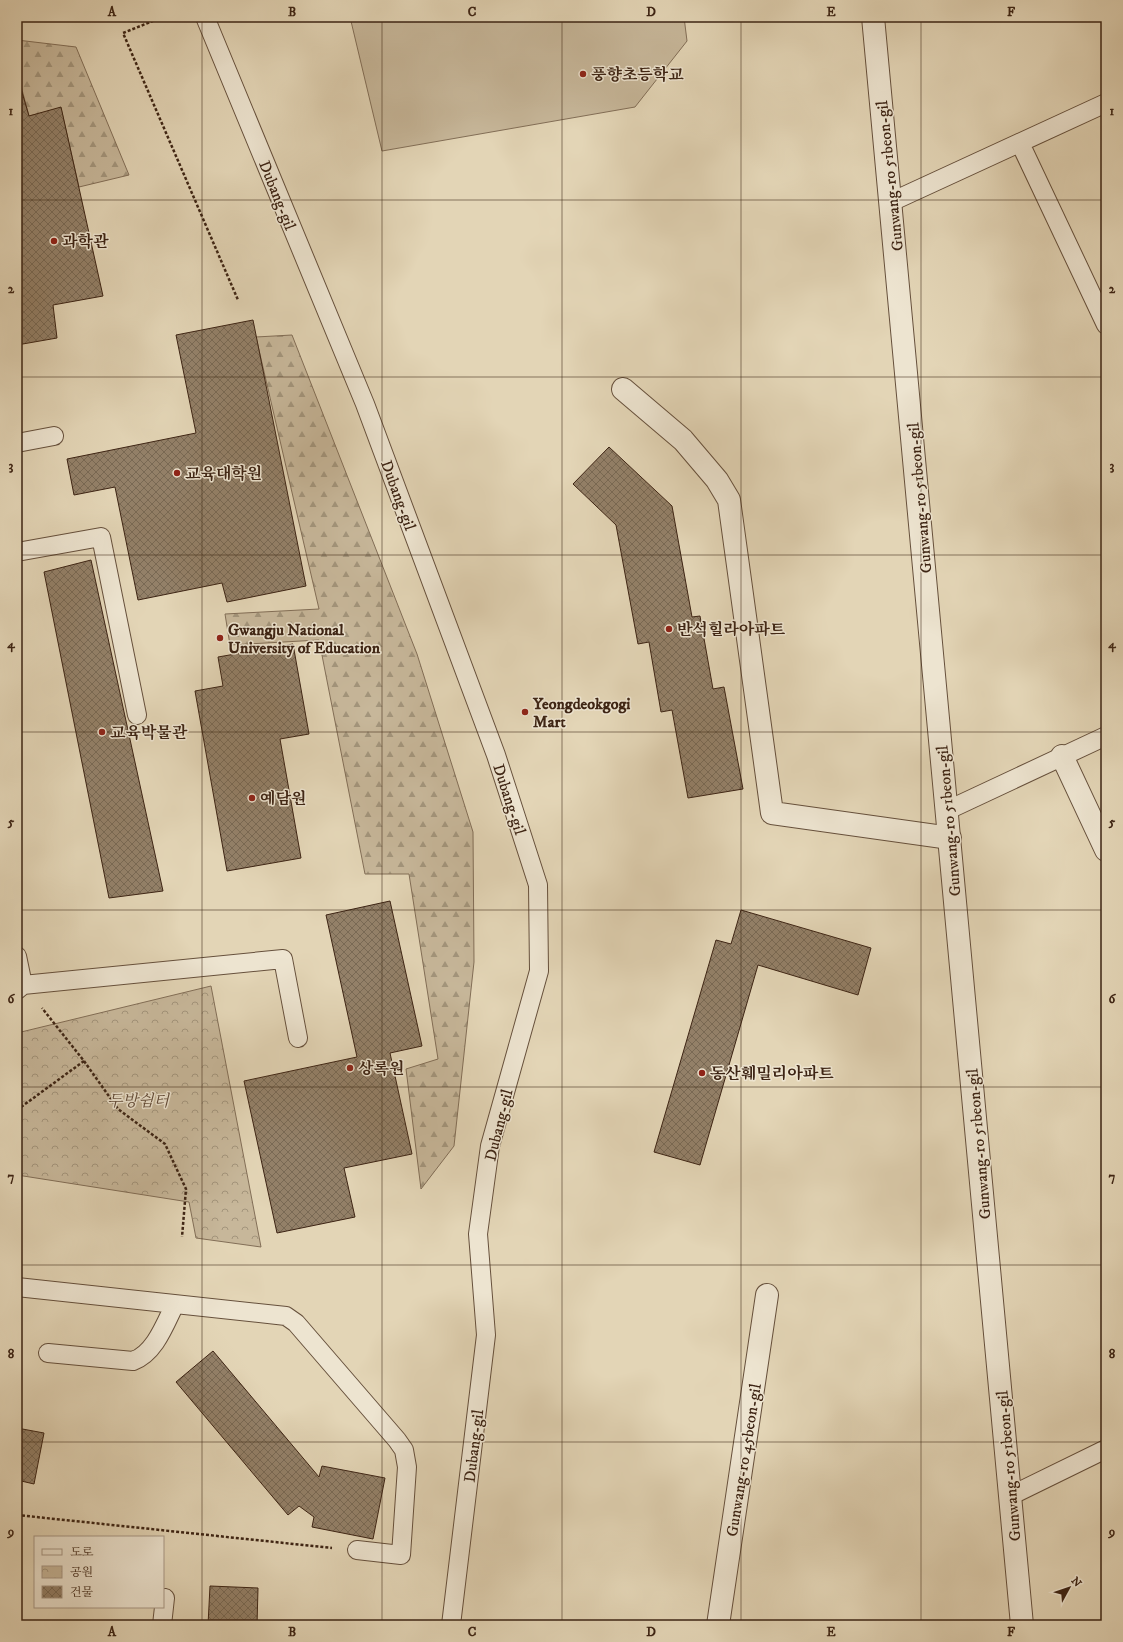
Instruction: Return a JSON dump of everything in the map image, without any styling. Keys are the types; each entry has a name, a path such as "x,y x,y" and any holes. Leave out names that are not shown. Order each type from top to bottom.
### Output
{"street":[{"name":"Gunwang-ro 51beon-gil","path":"873,17 948,810 1022,1625"},
{"path":"623,389 683,440 716,480 729,500 772,813 950,838"},
{"path":"1062,756 1106,850"},
{"name":"Gunwang-ro 45beon-gil","path":"718,1625 767,1295"}],"lane":[{"name":"Dubang-gil","path":"205,17 365,404 496,755 538,885 540,971 490,1146 478,1234 486,1336 451,1625"},
{"path":"891,202 1106,103"},
{"path":"1020,143 1106,325"},
{"path":"17,443 54,436"},
{"path":"17,552 101,537 138,715"},
{"path":"948,810 1106,736"},
{"path":"17,956 20,988 284,959 298,1038"},
{"path":"17,1287 286,1316 306,1333 404,1450 407,1467 401,1554 357,1550"},
{"path":"48,1353 133,1361 142,1358 154,1345 175,1304"},
{"path":"1010,1496 1106,1449"},
{"path":"164,1607 165,1598"},
{"path":"162,1625 164,1608"}],"path":[{"path":"163,17 123,33 238,300"},
{"path":"20,988 84,1061 118,1110 165,1144 186,1189 182,1237"},
{"path":"17,1110 84,1061"},
{"path":"17,1515 357,1550"}],"green space":[{"path":"350,17 684,17 687,41 635,107 382,151"},
{"path":"17,40 76,47 129,175 79,187 61,108 29,116 20,82 17,83"},
{"path":"292,335 417,654 473,832 474,962 454,1146 421,1189 406,1069 438,1059 409,874 365,874 319,640 230,645 225,614 319,609 256,337"},
{"name":"두방쉼터","path":"211,986 261,1247 196,1238 189,1202 17,1175 17,1033"}],"building":[{"name":"과학관","path":"19,82 29,116 61,107 103,296 53,305 57,338 17,345 17,83"},
{"name":"교육대학원","path":"253,320 306,586 227,602 222,583 138,600 115,487 74,495 67,459 196,433 176,335"},
{"name":"반석힐라아파트","path":"609,447 672,506 692,617 700,616 713,689 724,687 743,789 688,798 672,710 661,712 649,642 638,644 616,525 573,484"},
{"name":"교육박물관","path":"91,560 163,891 109,898 44,572"},
{"name":"예담원","path":"293,644 309,734 280,739 301,858 227,871 195,691 223,686 218,657"},
{"name":"상록원","path":"390,901 422,1046 390,1053 412,1154 344,1168 355,1217 277,1233 244,1081 357,1057 326,915"},
{"name":"동산훼밀리아파트","path":"741,910 871,948 858,995 758,965 700,1165 654,1152 716,940 731,944"},
{"path":"213,1351 319,1477 322,1466 385,1478 373,1539 312,1527 314,1517 299,1506 288,1515 176,1382"},
{"path":"17,1428 44,1433 34,1484 17,1480"},
{"path":"210,1586 258,1588 257,1625 208,1625"}],"place":[{"name":"풍향초등학교","path":"583,74"},
{"name":"과학관","path":"54,241"},
{"name":"교육대학원","path":"177,473"},
{"name":"반석힐라아파트","path":"669,629"},
{"name":"Gwangju National University of Education","path":"220,638"},
{"name":"Yeongdeokgogi Mart","path":"525,712"},
{"name":"교육박물관","path":"102,732"},
{"name":"예담원","path":"252,798"},
{"name":"상록원","path":"350,1068"},
{"name":"동산훼밀리아파트","path":"702,1073"}]}
